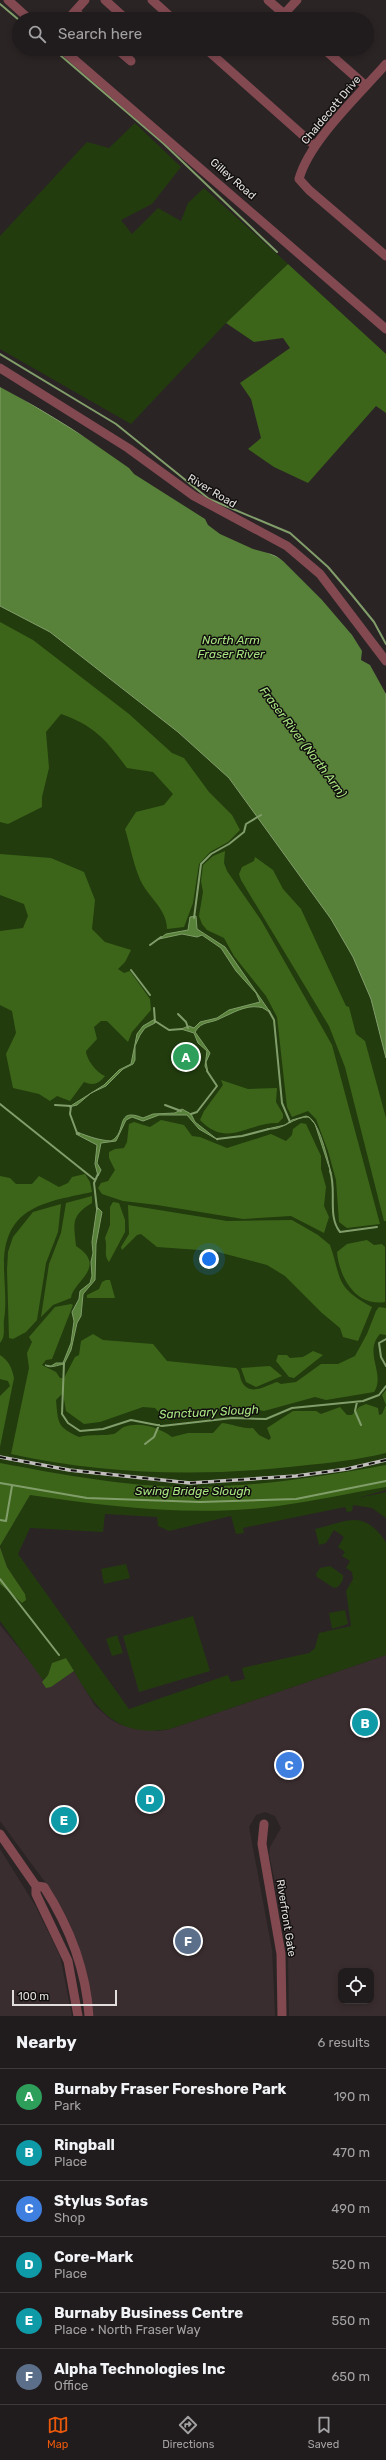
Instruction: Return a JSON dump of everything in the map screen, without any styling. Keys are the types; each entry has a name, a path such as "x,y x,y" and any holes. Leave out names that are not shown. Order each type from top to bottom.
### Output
{"street":[{"path":"8,0 21,12"},
{"path":"75,11 85,0"},
{"path":"105,0 118,12"},
{"path":"152,0 165,12"},
{"path":"268,0 282,12"},
{"path":"289,12 296,0"},
{"name":"Gilley Road","path":"70,56 386,330"},
{"path":"126,56 132,62"},
{"path":"214,56 315,146"},
{"path":"332,56 366,86"},
{"name":"Chaldecott Drive","path":"386,64 315,146 302,169 299,179 309,190 386,256"},
{"name":"River Road","path":"0,368 128,448 194,496 287,546 320,574 386,661"},
{"name":"Riverfront Gate","path":"264,1824 262,1844 281,1954 282,2016"},
{"path":"0,1834 36,1886 36,1894 68,1960 78,2016"},
{"path":"36,1886 44,1887 68,1932 81,1965 87,1995 89,2016"}],"shaded area":[{"path":"135,123 181,167 152,204 121,220 132,234 158,208 181,221 188,203 204,188 288,264 226,323 131,424 0,349 0,236 87,142 109,148"},
{"path":"288,264 386,354 386,413 376,406 308,483 274,467 248,449 261,438 251,399 240,383 290,348 283,338 254,342 226,323"},
{"path":"0,606 50,632 178,732 229,778 331,919 353,957 371,999 386,1058 386,1490 358,1498 386,1492 386,1518 372,1508 353,1505 352,1511 347,1512 345,1507 243,1528 244,1533 236,1534 231,1516 169,1531 158,1526 157,1517 105,1514 103,1532 30,1528 18,1554 129,1709 228,1675 231,1682 245,1679 242,1668 309,1653 315,1648 319,1633 351,1626 346,1591 353,1579 352,1572 346,1568 350,1561 342,1556 345,1552 338,1547 344,1537 334,1530 326,1543 319,1545 315,1529 355,1520 362,1521 370,1525 378,1532 386,1542 386,1655 170,1729 149,1731 132,1728 118,1723 95,1703 66,1658 52,1663 48,1675 43,1680 0,1621 0,1584 22,1603 25,1594 7,1567 0,1546 28,1498 0,1532"},
{"path":"0,622 33,640 129,714 172,753 184,758 209,792 232,815 240,830 228,842 210,852 199,864 193,903 184,927 167,929 164,915 142,884 139,877 125,829 136,812 164,805 173,794 153,772 127,768 99,735 82,723 61,714 46,732 49,768 42,797 42,807 8,824 0,822"},
{"path":"225,851 224,863 227,871 261,920 332,1045 380,1224 347,1228 339,1222 336,1180 328,1151 316,1119 308,1111 292,1117 287,1107 277,1017 266,996 234,956 224,938 207,930 202,924 199,916 203,892 201,881 203,865 213,856"},
{"path":"0,854 51,858 84,872 95,900 92,929 105,942 131,950 125,962 118,969 124,973 130,971 150,999 151,1010 132,1032 128,1042 107,1021 101,1021 94,1027 97,1039 86,1051 86,1054 95,1069 105,1076 96,1084 84,1082 70,1101 57,1096 50,1101 39,1094 13,1088 6,1054 16,1033 12,1011 0,1005 0,931 23,928 28,916 24,904 0,895"},
{"path":"255,857 273,870 283,889 301,909 346,1006 349,1007 356,1034 365,1041 386,1118 386,1221 384,1221 345,1067 329,1026 241,880 239,874 242,867 254,861"},
{"path":"221,1080 248,1089 277,1088 276,1102 283,1114 283,1118 278,1123 257,1126 238,1132 220,1133 210,1128 200,1120 204,1111 223,1085"},
{"path":"161,1120 184,1125 192,1136 200,1137 227,1148 271,1134 286,1141 292,1135 293,1129 301,1123 306,1124 321,1156 321,1169 326,1187 324,1206 329,1217 324,1233 291,1216 243,1219 123,1201 102,1194 98,1188 101,1183 108,1181 115,1170 109,1158 109,1152 115,1149 124,1148 127,1142 129,1124 134,1122 150,1127"},
{"path":"85,1174 90,1182 92,1192 59,1199 31,1210 20,1219 11,1230 6,1245 4,1265 5,1313 3,1338 0,1343 0,1176 10,1178 16,1184 32,1184 39,1176 59,1187 68,1183 72,1177"},
{"path":"92,1196 92,1203 80,1212 74,1226 76,1246 85,1254 89,1261 89,1267 86,1274 73,1292 71,1298 53,1305 41,1317 49,1264 61,1233 66,1203"},
{"path":"113,1202 119,1203 125,1220 125,1232 109,1262 106,1257 105,1238 110,1225 110,1207"},
{"path":"61,1204 58,1232 46,1263 37,1320 26,1332 13,1339 9,1338 7,1270 8,1252 13,1237 33,1212"},
{"path":"128,1205 227,1221 292,1220 318,1235 330,1245 339,1275 346,1288 360,1300 372,1307 358,1341 343,1337 340,1328 322,1313 285,1276 267,1265 214,1251 157,1247 141,1234 137,1235 122,1250 121,1247 129,1234"},
{"path":"367,1240 374,1245 382,1244 385,1247 385,1302 365,1300 357,1295 345,1280 338,1261 337,1252 347,1244"},
{"path":"110,1280 115,1298 87,1298 87,1295 99,1289 102,1282"},
{"path":"71,1304 73,1305 52,1359 46,1360 42,1365 56,1372 60,1378 64,1378 75,1357 79,1355 81,1341 93,1334 103,1340 153,1344 167,1361 236,1368 239,1371 242,1382 249,1389 259,1389 277,1382 281,1384 296,1382 321,1364 338,1364 355,1356 367,1334 376,1311 379,1307 386,1308 386,1335 380,1334 375,1341 374,1356 378,1378 374,1392 326,1400 315,1397 264,1411 249,1408 205,1410 166,1420 155,1408 143,1407 100,1422 84,1424 66,1411 63,1393 56,1400 57,1414 60,1423 66,1430 79,1437 114,1434 130,1425 150,1426 172,1437 188,1433 213,1433 222,1423 245,1428 253,1428 259,1435 269,1440 271,1438 267,1428 293,1411 316,1411 321,1414 340,1407 347,1415 352,1415 359,1407 366,1404 378,1408 379,1415 382,1414 386,1405 386,1453 332,1462 263,1470 191,1473 118,1470 46,1461 11,1454 29,1368 27,1353 32,1342 29,1337 55,1307"},
{"path":"313,1351 323,1355 294,1378 289,1377 276,1361 278,1355 287,1355 290,1358 303,1357"},
{"path":"0,1355 10,1365 14,1378 0,1447 0,1396 10,1386 8,1381 0,1379"},
{"path":"270,1366 282,1376 256,1387 246,1382 241,1368"},
{"path":"386,1390 386,1405 382,1395"},
{"path":"0,1463 99,1480 174,1487 246,1485 316,1477 386,1465 386,1487 278,1506 216,1511 185,1511 123,1507 30,1495 0,1546"},
{"path":"0,1547 7,1567 25,1594 26,1600 22,1603 0,1584"},
{"path":"126,1564 130,1578 104,1584 101,1569"},
{"path":"330,1566 343,1575 343,1580 338,1587 334,1588 317,1577 316,1574 320,1568"},
{"path":"345,1610 348,1624 332,1629 329,1613"},
{"path":"193,1616 210,1671 139,1692 123,1636"},
{"path":"0,1625 51,1687 74,1671 95,1706 110,1719 121,1725 159,1731 170,1729 386,1655 386,2016 289,2016 288,1956 282,1915 269,1854 270,1847 281,1828 275,1816 265,1812 256,1815 249,1827 272,1950 275,2016 94,2016 85,1966 68,1920 51,1890 0,1821"},
{"path":"117,1635 123,1653 112,1656 106,1639"},
{"path":"66,1658 74,1671 51,1687 46,1688 42,1682 48,1675 52,1663"},
{"path":"0,1849 36,1907 60,1956 72,2016 0,2016"}],"water":[{"name":"North Arm Fraser River","path":"0,385 85,437 243,541 294,565 336,610 386,686 386,1058 371,999 353,957 331,919 229,778 178,732 50,632 0,606"},
{"path":"196,916 197,929 225,947 270,1012 261,1007 249,1007 204,1024 198,1028 195,1032 210,1053 206,1062 208,1073 205,1066 207,1051 198,1043 194,1033 181,1029 189,1026 194,1028 200,1022 217,1018 229,1010 260,1002 256,993 236,971 221,948 202,935 197,937 182,934 159,939 166,934 188,930 190,917"},
{"path":"155,1019 155,1023 145,1028 140,1035 135,1046 135,1060 133,1064 123,1069 106,1086 92,1093 104,1085 119,1070 131,1064 137,1034 143,1026"},
{"path":"90,1094 77,1105 69,1107"},
{"path":"182,1109 191,1114 195,1122 218,1140 199,1129 187,1115 159,1115 143,1121 132,1117 126,1120 116,1141 101,1143 97,1163 101,1170 98,1176 95,1164 97,1145 76,1134 77,1132 94,1138 111,1141 116,1137 122,1122 128,1115 143,1118 153,1114 175,1113"},
{"path":"306,1116 308,1117 298,1119 283,1126 278,1128 267,1129 285,1125 292,1120"},
{"path":"315,1124 325,1150 331,1173"},
{"path":"97,1207 102,1212 96,1244 95,1280 83,1294 81,1316 77,1323 71,1350 64,1364 51,1367 47,1366 45,1365 51,1366 56,1363 63,1363 71,1343 74,1321 72,1312 79,1299 80,1291 90,1283 92,1276 92,1242"}],"pier":[{"path":"0,383 86,435 244,539 295,564 337,608 372,657 386,682 386,694 370,665 361,660 362,651 352,635 322,600 283,561 275,555 253,549 220,534 208,525 205,519 134,474 129,468 57,418 0,387"}],"waterway":[{"path":"0,4 12,14"},
{"path":"61,56 163,143 277,252"},
{"path":"0,354 116,424 209,499 290,533 328,567 374,622 386,644"},
{"path":"194,918 201,864 211,854 229,844 244,832 246,824 261,815"},
{"path":"150,945 161,937"},
{"path":"131,970 150,995"},
{"path":"154,1008 155,1022"},
{"path":"269,1011 274,1020 282,1103 290,1122"},
{"path":"178,1014 186,1022 188,1028"},
{"path":"155,1021 169,1030 182,1029"},
{"path":"191,1114 197,1112 217,1086 207,1071"},
{"path":"0,1104 95,1180"},
{"path":"55,1105 71,1106"},
{"path":"165,1105 181,1111"},
{"path":"71,1106 70,1114 77,1133 79,1134"},
{"path":"217,1139 242,1136 269,1129"},
{"path":"330,1171 333,1186 334,1218 336,1226 340,1232 377,1227"},
{"path":"97,1209 94,1183 98,1174"},
{"name":"Sanctuary Slough","path":"386,1339 379,1343 381,1357 386,1366"},
{"name":"Sanctuary Slough","path":"64,1363 62,1414 68,1423 80,1431 103,1429 131,1420 162,1426 232,1418 266,1419 292,1408 363,1401 379,1395 386,1386"},
{"path":"357,1402 355,1411 361,1425"},
{"path":"145,1444 154,1437 159,1425"},
{"name":"Swing Bridge Slough","path":"0,1483 87,1498 200,1502 296,1499 386,1481"},
{"path":"0,1520 6,1521 12,1486"},
{"path":"0,1579 59,1655"}],"railway":[{"path":"0,1457 69,1470 190,1483 296,1476 347,1469 386,1460"}],"place":[{"name":"Burnaby Fraser Foreshore Park","path":"186,1057"},
{"name":"Ringball","path":"365,1723"},
{"name":"Stylus Sofas","path":"289,1765"},
{"name":"Core-Mark","path":"150,1799"},
{"name":"Burnaby Business Centre","path":"64,1820"},
{"name":"Alpha Technologies Inc","path":"188,1941"}],"water label":[{"name":"Fraser River (North Arm)","path":"303,742"}]}
